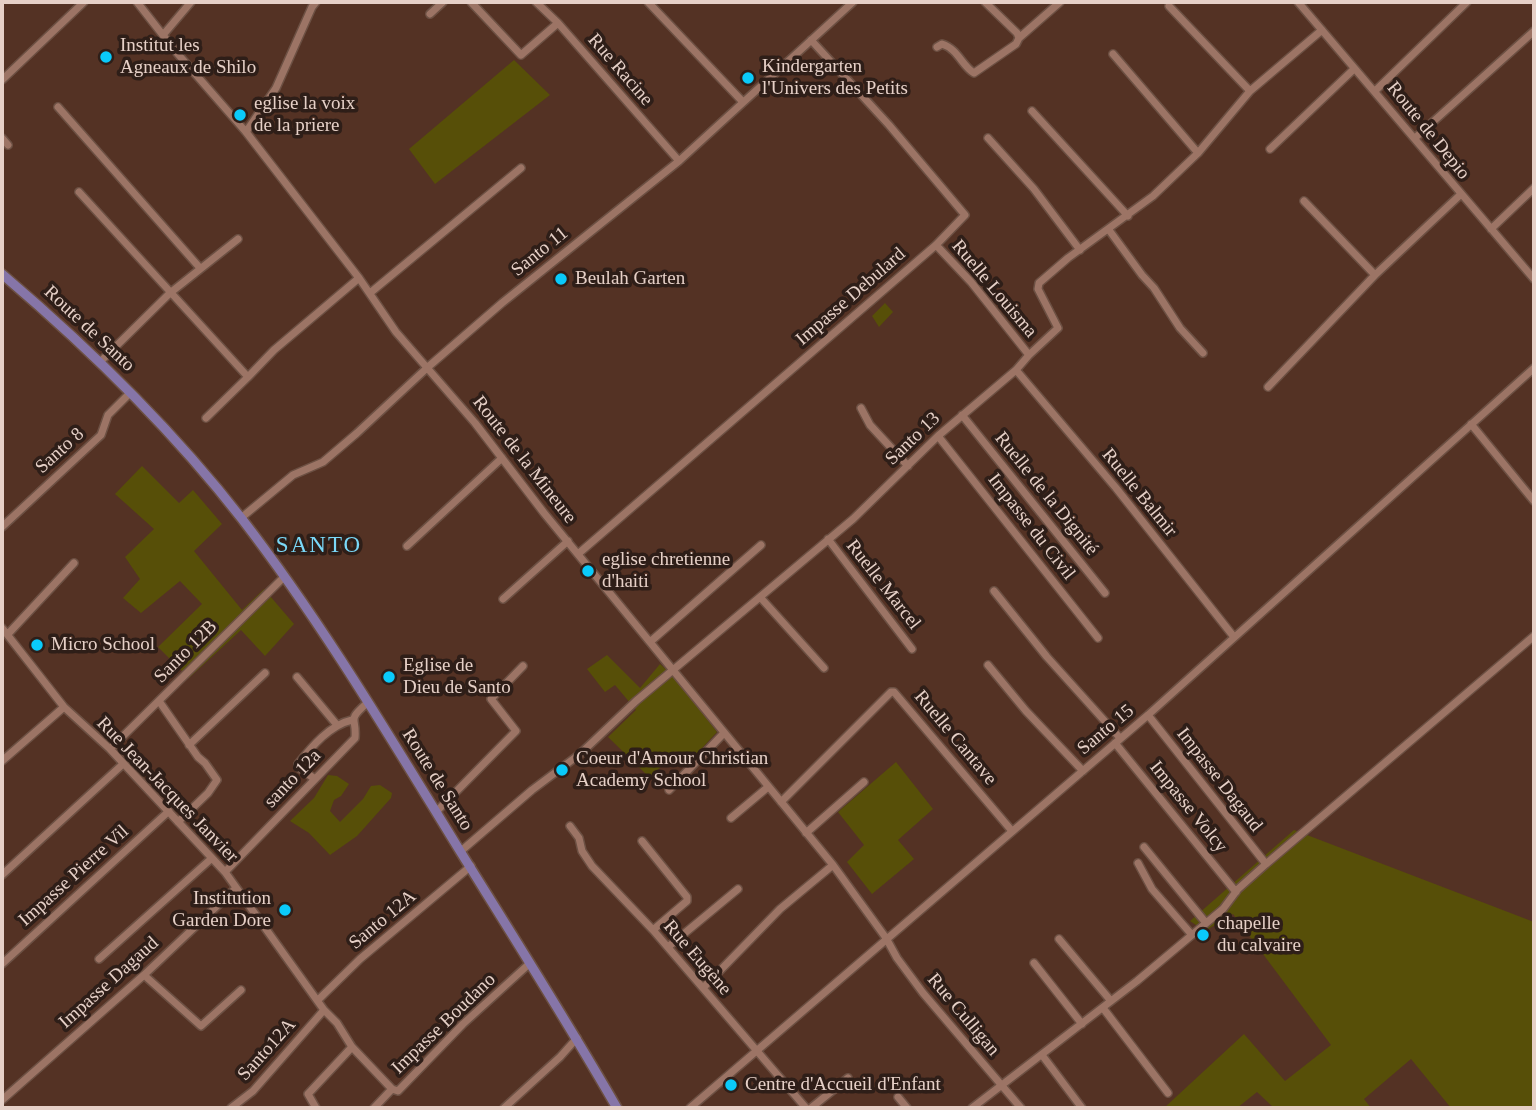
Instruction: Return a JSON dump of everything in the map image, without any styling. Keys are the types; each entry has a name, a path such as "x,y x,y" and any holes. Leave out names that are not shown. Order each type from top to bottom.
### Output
{"main road":[{"name":"Route de Santo","path":"2,274 60,324 130,393 241,518 284,576 437,811 618,1108"}],"street":[{"path":"2,80 84,2"},
{"name":"Route de la Mineure","path":"137,2 246,132 359,278 396,332 428,367 833,865 886,938"},
{"path":"163,36 191,2"},
{"path":"246,132 276,88 316,2"},
{"path":"430,14 443,2"},
{"path":"471,2 522,55 558,23"},
{"name":"Rue Racine","path":"536,2 558,23 679,161"},
{"path":"648,2 742,101"},
{"name":"Santo 11","path":"241,518 293,475 323,462 502,303 679,161 853,2"},
{"path":"985,2 1019,38"},
{"path":"937,47 942,44 952,48 974,73 1016,44 1019,38 1060,2"},
{"name":"Route de Depio","path":"1298,2 1534,279"},
{"path":"1375,91 1467,2"},
{"path":"1169,6 1250,91"},
{"name":"Santo 13","path":"461,851 532,790 580,754 673,670 776,586 853,519 938,436 1016,370 1058,328 1038,286 1080,250 1128,216 1198,153 1250,91 1322,30"},
{"path":"1415,138 1534,32"},
{"name":"Impasse Debulard","path":"578,554 964,219 965,212 811,40"},
{"path":"1113,54 1198,153"},
{"path":"1270,149 1354,69"},
{"path":"58,107 200,268"},
{"path":"1032,111 1128,216"},
{"path":"2,138 8,145"},
{"path":"988,138 1034,189 1080,250"},
{"path":"370,293 521,168"},
{"path":"1490,229 1534,188"},
{"path":"79,192 248,377"},
{"path":"1268,387 1375,275 1460,195"},
{"path":"1304,201 1375,275"},
{"path":"1109,230 1203,354"},
{"path":"100,362 170,293 238,239"},
{"name":"Ruelle Louisma","path":"936,244 971,282 1029,355"},
{"path":"206,418 274,350 359,278"},
{"name":"Santo 15","path":"690,1108 1148,715 1534,368"},
{"name":"Ruelle Balmir","path":"1016,370 1116,488 1234,637"},
{"name":"Santo 8","path":"2,527 101,435 108,415 130,393"},
{"path":"861,408 870,425 908,466"},
{"name":"Ruelle de la Dignité","path":"962,415 1105,593"},
{"path":"1471,424 1534,501"},
{"name":"Impasse du Civil","path":"938,436 1098,638"},
{"path":"407,545 502,458"},
{"name":"Ruelle Marcel","path":"828,539 912,649"},
{"path":"503,599 568,541"},
{"path":"650,642 761,545"},
{"path":"5,631 74,563"},
{"name":"Santo 12B","path":"110,749 284,576"},
{"name":"Impasse Volcy","path":"994,591 1117,740 1236,892"},
{"path":"760,597 824,668"},
{"name":"Rue Jean-Jacques Janvier","path":"5,631 64,707 110,749 225,872 352,1047"},
{"path":"972,1108 1103,1008 1223,909 1236,892 1266,864 1534,636"},
{"path":"437,811 516,731 491,699 523,666"},
{"path":"988,666 1083,771"},
{"path":"189,745 265,673"},
{"path":"297,677 337,725"},
{"name":"Ruelle Cantave","path":"781,802 894,692 1012,831"},
{"path":"159,701 217,780 208,793 178,821"},
{"name":"santo 12a","path":"225,872 355,738 352,720 367,703"},
{"path":"2,761 64,707"},
{"name":"Impasse Dagaud","path":"1148,715 1266,864"},
{"path":"315,779 299,768 298,764 337,725 352,720"},
{"path":"669,790 724,733"},
{"path":"2,875 123,764"},
{"path":"806,833 864,782"},
{"path":"731,818 768,787"},
{"name":"Impasse Pierre Vil","path":"2,964 169,811"},
{"name":"Rue Eugène","path":"570,826 579,838 582,851 592,866 653,930 808,1108"},
{"path":"642,841 687,897 687,901 653,930"},
{"path":"1144,847 1206,923"},
{"path":"99,959 212,858"},
{"path":"1138,863 1152,889 1192,935"},
{"path":"703,988 780,909 833,865"},
{"name":"Santo 12A","path":"318,1000 360,959 471,866"},
{"name":"Impasse Dagaud","path":"2,1100 144,975 236,888"},
{"path":"668,947 738,889"},
{"name":"Rue Culligan","path":"886,938 922,993 1021,1108"},
{"path":"1059,939 1111,1001"},
{"path":"1034,963 1082,1024"},
{"name":"Impasse Boudano","path":"352,1047 392,1089 398,1091 463,1024 529,964"},
{"path":"144,975 201,1026 241,990"},
{"path":"1103,1008 1168,1093"},
{"name":"Santo12A","path":"231,1108 253,1091 324,1010"},
{"path":"504,1108 577,1038"},
{"path":"316,1108 308,1094 352,1047"},
{"path":"1042,1055 1082,1108"},
{"path":"808,1108 848,1078"},
{"path":"374,1108 392,1089"},
{"path":"898,1097 907,1108"}],"shaded area":[{"path":"514,60 550,95 435,184 409,149"},
{"path":"885,303 893,312 879,327 872,316"},
{"path":"142,466 179,503 193,490 222,524 194,551 242,610 264,589 294,624 265,656 241,630 189,678 158,647 202,604 180,581 141,613 123,598 140,579 125,557 154,529 115,494"},
{"path":"607,655 640,688 660,664 673,676 717,732 689,762 676,751 650,778 608,737 636,710 615,685 605,692 587,669"},
{"path":"896,762 933,809 898,840 914,859 872,894 847,862 864,845 838,812"},
{"path":"328,775 337,776 349,784 341,796 334,800 330,811 340,822 363,799 371,786 380,785 392,793 391,798 357,836 330,855 309,833 290,821 314,798"},
{"path":"1294,830 1534,922 1534,1108 1451,1108 1411,1059 1364,1099 1371,1108 1274,1108 1257,1092 1237,1108 1164,1108 1244,1034 1285,1081 1331,1045 1233,914 1205,931 1190,921"}],"place":[{"name":"Institut les Agneaux de Shilo","path":"106,57"},
{"name":"Kindergarten l'Univers des Petits","path":"748,78"},
{"name":"eglise la voix de la priere","path":"240,115"},
{"name":"Beulah Garten","path":"561,279"},
{"name":"eglise chretienne d'haiti","path":"588,571"},
{"name":"Micro School","path":"37,645"},
{"name":"Eglise de Dieu de Santo","path":"389,677"},
{"name":"Coeur d'Amour Christian Academy School","path":"562,770"},
{"name":"Institution Garden Dore","path":"285,910"},
{"name":"chapelle du calvaire","path":"1203,935"},
{"name":"Centre d'Accueil d'Enfant","path":"731,1085"}],"district":[{"name":"SANTO","path":"319,546"}]}
